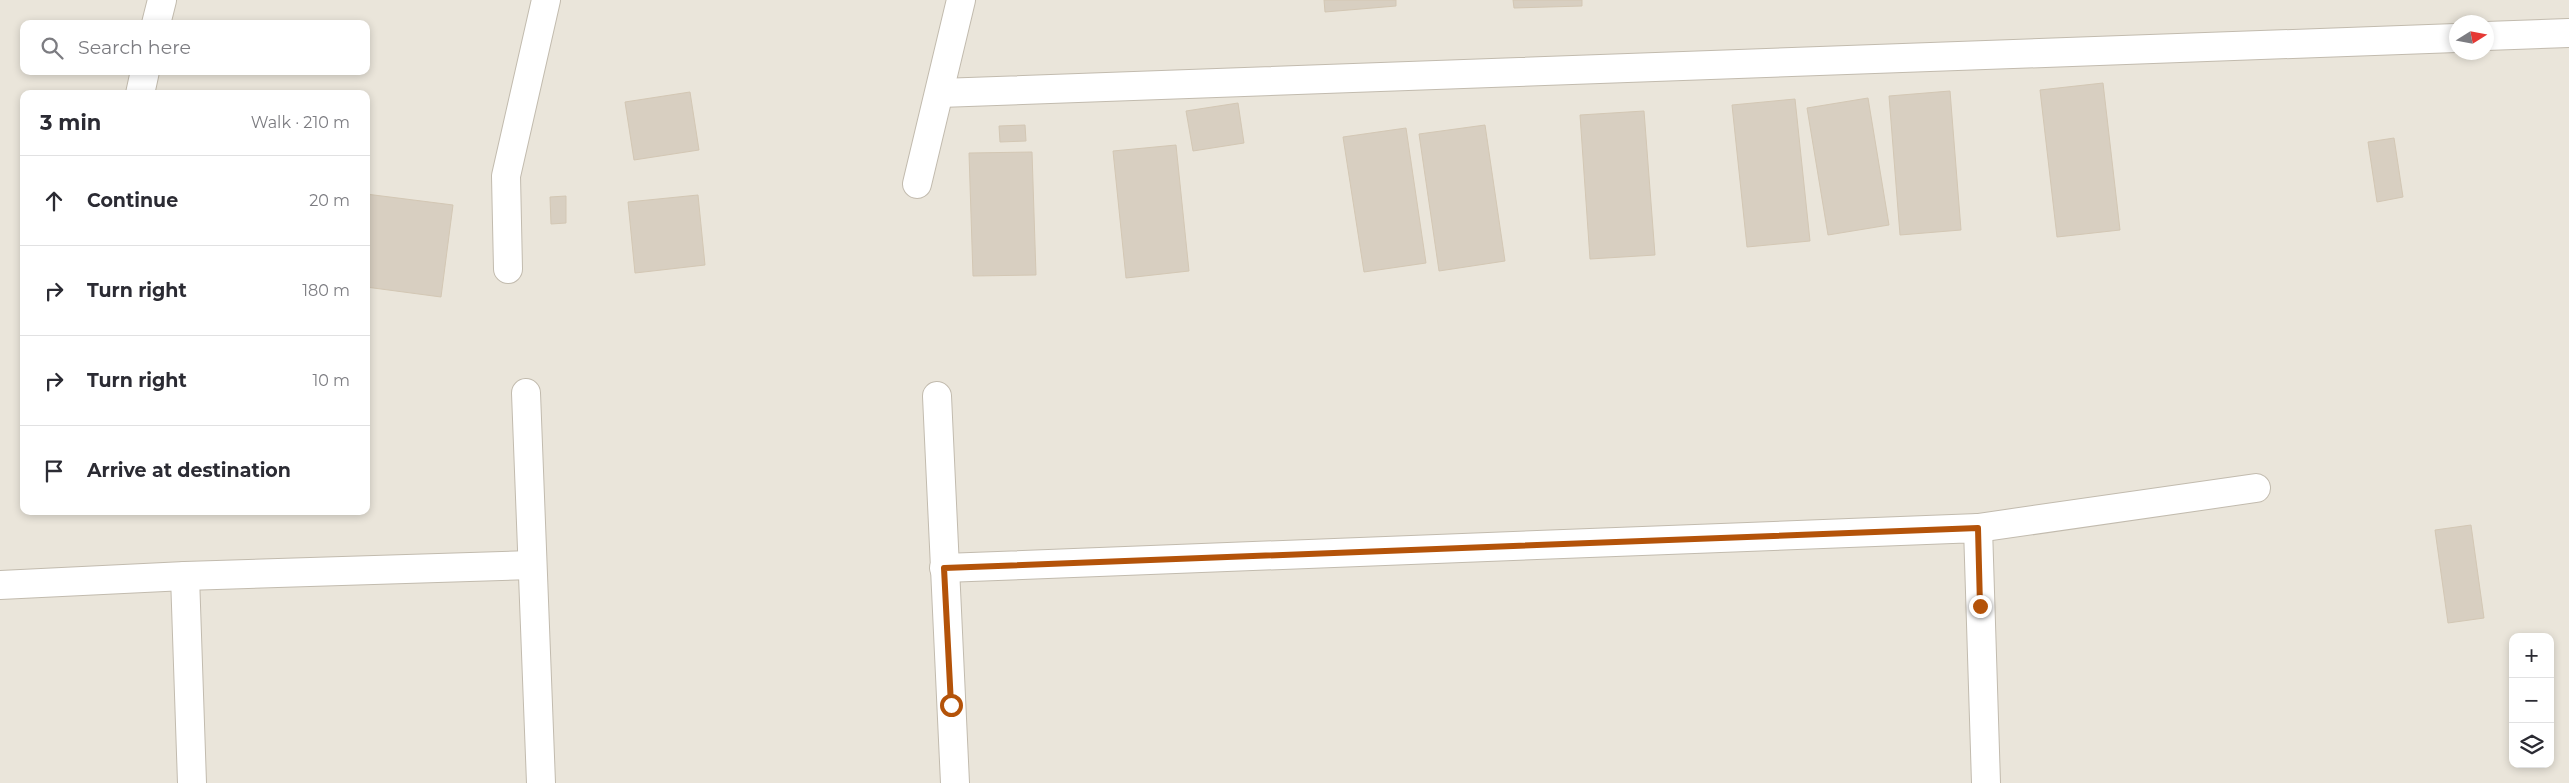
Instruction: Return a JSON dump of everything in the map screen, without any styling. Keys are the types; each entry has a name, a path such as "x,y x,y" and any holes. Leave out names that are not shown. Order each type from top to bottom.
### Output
{"street":[{"path":"157,20 162,0"},
{"path":"508,269 506,176 546,0"},
{"path":"917,184 962,0"},
{"path":"2494,36 2569,34"},
{"path":"940,93 2449,38"},
{"path":"141,90 144,75"},
{"path":"526,393 542,783"},
{"path":"937,396 955,783"},
{"path":"944,568 1978,528 2256,488"},
{"path":"1978,528 1986,783"},
{"path":"0,585 185,576 532,564"},
{"path":"185,576 192,783"}],"shaded area":[{"path":"0,0 2569,0 2569,783 0,783"}],"building":[{"path":"1324,0 1396,0 1396,6 1325,12"},
{"path":"1513,0 1582,0 1582,6 1514,8"},
{"path":"2103,83 2120,230 2057,237 2040,90"},
{"path":"1950,91 1961,230 1900,235 1889,96"},
{"path":"690,92 699,150 634,160 625,102"},
{"path":"1868,98 1889,225 1828,235 1807,108"},
{"path":"1795,99 1810,241 1747,247 1732,105"},
{"path":"1238,103 1244,143 1193,151 1186,111"},
{"path":"1644,111 1655,255 1590,259 1580,115"},
{"path":"1025,125 1026,141 1000,142 999,126"},
{"path":"1485,125 1505,261 1439,271 1419,134"},
{"path":"1406,128 1426,263 1364,272 1343,137"},
{"path":"2394,138 2403,197 2377,202 2368,142"},
{"path":"1176,145 1189,271 1126,278 1113,151"},
{"path":"1032,152 1036,275 973,276 969,153"},
{"path":"370,195 453,205 441,297 370,288"},
{"path":"698,195 705,265 635,273 628,202"},
{"path":"566,196 566,223 551,224 550,197"},
{"path":"2471,525 2484,618 2448,623 2435,530"}],"route":[{"path":"951,705 944,568 1978,528 1980,606"}]}
